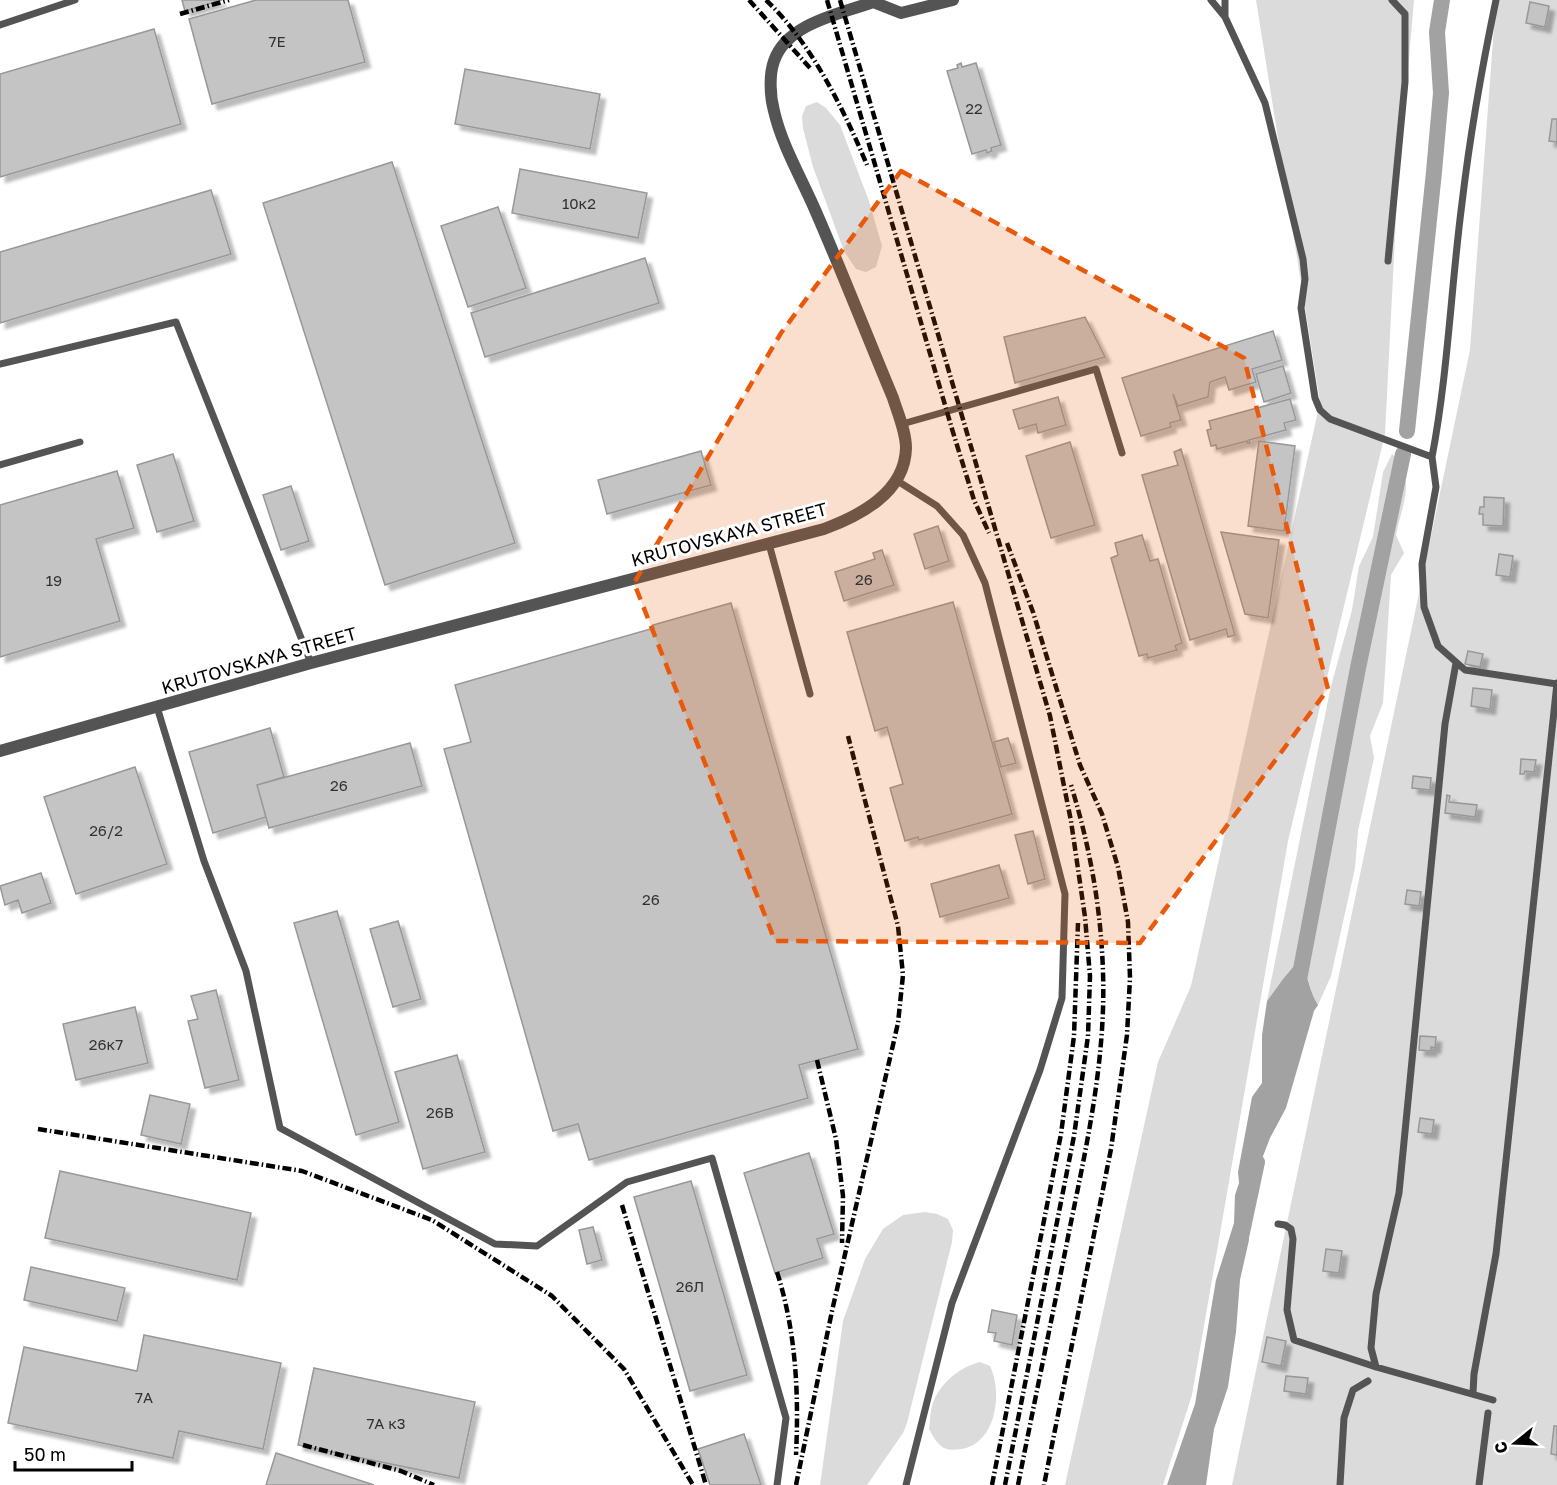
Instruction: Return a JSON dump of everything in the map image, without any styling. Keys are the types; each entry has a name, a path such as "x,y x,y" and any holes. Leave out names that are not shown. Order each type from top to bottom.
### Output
{"street":[{"name":"KRUTOVSKAYA STREET","path":"0,751 311,663 824,529 852,518 874,504 897,480 906,447 902,424 817,213 780,132 773,109 774,60 786,41 808,26 873,1 900,13 953,0"}],"lane":[{"path":"0,24 75,0"},
{"path":"1211,0 1225,17 1265,103 1303,259 1305,279 1301,308 1315,398 1320,410 1330,418 1432,457"},
{"path":"1225,0 1225,17"},
{"path":"1388,261 1405,82 1405,14 1392,0"},
{"path":"1473,1393 1474,1374 1496,1254 1557,683 1465,670 1438,645 1424,607 1422,564 1436,487 1432,457 1440,416 1462,202 1479,85 1496,0"},
{"path":"0,364 176,322 311,663"},
{"path":"902,424 1096,369 1122,453"},
{"path":"0,465 80,442"},
{"path":"897,480 937,506 963,536 985,583 1065,894 1062,998 1040,1070 952,1303 906,1485"},
{"path":"769,544 810,694"},
{"path":"1376,1367 1371,1348 1376,1294 1399,1192 1445,724 1456,663"},
{"path":"157,707 204,861 246,970 280,1128 495,1244 537,1246 627,1182 712,1158 786,1418 777,1485"},
{"path":"1278,1224 1292,1229 1287,1310 1294,1340 1376,1367 1493,1400"},
{"path":"1340,1485 1344,1418 1353,1390 1368,1380"},
{"path":"1479,1485 1488,1413"}],"highlighted area":[{"path":"901,171 1244,358 1328,689 1140,943 775,941 634,583 781,333"}],"shaded area":[{"path":"1256,0 1414,0 1397,197 1385,434 1288,841 1192,1395 1163,1485 1065,1485 1158,1062 1191,986 1320,402"},
{"path":"1496,0 1557,0 1557,1485 1232,1485 1470,350"},
{"path":"817,102 826,108 840,125 869,201 882,246 876,267 866,272 856,269 844,251 813,167 802,116 806,106"},
{"path":"1392,454 1400,463 1406,482 1406,493 1396,535 1404,553 1391,575 1383,703 1370,736 1374,758 1358,831 1355,868 1331,976 1318,1005 1300,960 1267,1001 1331,686 1352,610 1359,566 1373,537 1383,472"},
{"path":"1300,959 1318,1005 1314,1011 1286,1108 1270,1138 1248,1195 1245,1214 1249,1240 1240,1280 1236,1332 1228,1387 1214,1429 1206,1485 1167,1485 1195,1404 1216,1280 1234,1223 1235,1195 1239,1183 1238,1172 1252,1097 1262,1083 1262,1035 1267,1001"},
{"path":"925,1212 948,1219 953,1230 952,1242 907,1423 903,1433 867,1485 820,1485 843,1321 865,1259 883,1229 903,1215"},
{"path":"980,1362 990,1366 996,1390 994,1415 989,1427 983,1437 973,1445 953,1450 942,1447 929,1429 931,1409 935,1398 950,1378 964,1368"}],"building":[{"path":"182,0 222,0 185,11"},
{"path":"256,0 348,0 365,62 212,104 189,19"},
{"path":"1530,2 1549,6 1545,27 1526,23"},
{"path":"154,29 181,124 0,177 0,74"},
{"path":"961,63 962,67 976,63 1001,145 991,148 992,151 987,153 986,150 972,154 947,71 958,68 957,65"},
{"path":"465,69 600,94 590,149 455,124"},
{"path":"1552,119 1557,119 1557,142 1549,141"},
{"path":"392,162 515,543 385,585 263,203"},
{"path":"520,169 647,193 638,238 512,213"},
{"path":"211,190 231,254 0,323 0,252"},
{"path":"498,207 526,288 468,307 441,226"},
{"path":"645,258 659,303 485,357 471,313"},
{"path":"1085,317 1105,357 1015,383 1004,337"},
{"path":"1273,331 1282,360 1252,369 1256,382 1229,390 1225,377 1210,382 1208,397 1178,406 1173,394 1181,420 1170,423 1171,427 1141,436 1122,378"},
{"path":"1283,366 1291,393 1264,402 1256,374"},
{"path":"1058,397 1066,425 1038,433 1036,424 1019,429 1013,410"},
{"path":"1290,399 1296,420 1284,423 1286,430 1249,440 1250,443 1247,441 1217,449 1216,445 1211,446 1207,430 1211,429 1209,421"},
{"path":"1259,441 1295,446 1284,531 1248,526"},
{"path":"1070,442 1095,525 1051,538 1026,456"},
{"path":"1181,449 1235,635 1228,637 1226,629 1190,640 1142,475 1178,465 1174,452"},
{"path":"701,451 711,485 607,514 598,480"},
{"path":"173,454 194,521 157,532 137,465"},
{"path":"117,471 134,528 96,539 120,621 0,657 0,505"},
{"path":"291,486 309,541 281,550 263,495"},
{"path":"1484,497 1504,498 1503,526 1483,525 1483,514 1479,514 1480,507 1484,507"},
{"path":"938,526 949,561 925,569 914,534"},
{"path":"1221,532 1279,540 1268,618 1245,614"},
{"path":"1142,535 1150,561 1158,559 1182,643 1175,646 1177,650 1148,658 1147,654 1139,656 1111,558 1118,555 1115,543"},
{"path":"882,550 894,585 844,601 835,572 875,559 873,553"},
{"path":"1499,554 1513,556 1510,577 1496,575"},
{"path":"953,602 1012,814 919,840 918,837 905,841 890,788 903,784 887,727 875,731 847,632"},
{"path":"731,603 858,1049 799,1065 808,1098 589,1160 578,1124 553,1131 444,749 471,742 455,685 654,628 653,625"},
{"path":"1468,651 1483,654 1480,667 1465,664"},
{"path":"1473,688 1492,690 1490,709 1471,706"},
{"path":"270,728 284,777 257,785 266,817 213,833 189,752"},
{"path":"1008,738 1016,763 1001,767 994,742"},
{"path":"410,743 422,786 269,828 257,785"},
{"path":"1521,759 1536,760 1534,772 1525,771 1524,774 1520,774"},
{"path":"135,767 167,864 76,894 44,797"},
{"path":"1413,776 1431,778 1430,790 1412,788"},
{"path":"1447,795 1450,796 1449,802 1477,805 1475,817 1445,813"},
{"path":"1033,831 1045,879 1028,884 1015,835"},
{"path":"999,865 1009,898 940,917 931,884"},
{"path":"41,873 51,903 22,913 18,900 5,905 0,886"},
{"path":"1407,890 1421,892 1419,906 1405,904"},
{"path":"337,911 399,1122 356,1135 294,923"},
{"path":"398,921 421,999 393,1007 370,929"},
{"path":"216,990 239,1080 205,1088 188,1021 198,1019 191,996"},
{"path":"135,1007 148,1063 76,1080 63,1024"},
{"path":"1420,1036 1436,1037 1435,1048 1431,1047 1431,1051 1419,1050"},
{"path":"457,1055 485,1152 423,1169 395,1072"},
{"path":"150,1095 190,1104 181,1144 141,1135"},
{"path":"1420,1118 1434,1120 1432,1134 1418,1132"},
{"path":"809,1153 834,1234 817,1239 823,1258 775,1273 744,1173"},
{"path":"60,1171 251,1213 237,1280 45,1238"},
{"path":"691,1181 747,1375 690,1391 634,1197"},
{"path":"593,1227 602,1260 587,1264 579,1230"},
{"path":"1326,1249 1342,1251 1339,1273 1323,1271"},
{"path":"31,1267 125,1288 117,1321 24,1300"},
{"path":"992,1310 1017,1315 1012,1345 994,1341 996,1333 988,1332"},
{"path":"144,1335 281,1363 263,1449 179,1431 173,1458 8,1423 24,1347 137,1371"},
{"path":"1267,1337 1286,1341 1281,1366 1262,1362"},
{"path":"314,1368 475,1402 459,1478 298,1445"},
{"path":"1286,1376 1308,1378 1306,1394 1284,1391"},
{"path":"1554,1426 1557,1426 1557,1455 1551,1454"},
{"path":"744,1434 761,1485 710,1485 698,1449"},
{"path":"276,1453 374,1485 266,1485"}],"waterway":[{"path":"1407,431 1441,93 1437,32 1442,0"},
{"path":"1298,985 1358,668 1403,454"},
{"path":"1241,1237 1257,1162"}],"railway":[{"path":"180,14 229,0"},
{"path":"749,0 810,68"},
{"path":"766,0 798,36 825,78 848,121 867,165"},
{"path":"827,0 952,429 974,500 989,533"},
{"path":"840,0 1050,716 1071,821 1085,917 1090,976 1088,1036 1074,1136 1005,1485"},
{"path":"1007,543 1033,612 1080,765 1102,814 1118,867 1128,922 1130,978 1127,1035 1111,1149 1044,1485"},
{"path":"796,1485 832,1311 898,1023 903,975 898,926 848,736"},
{"path":"1018,1485 1089,1133 1102,1036 1103,972 1097,901 1084,831 1071,785"},
{"path":"992,1485 1061,1134 1074,1036 1078,923"},
{"path":"817,1060 836,1139 843,1196 842,1243"},
{"path":"38,1129 302,1171 432,1220 552,1296 624,1369 693,1485"},
{"path":"622,1205 706,1485"},
{"path":"777,1272 788,1317 795,1363 796,1455"},
{"path":"303,1445 401,1471 434,1485"}]}
